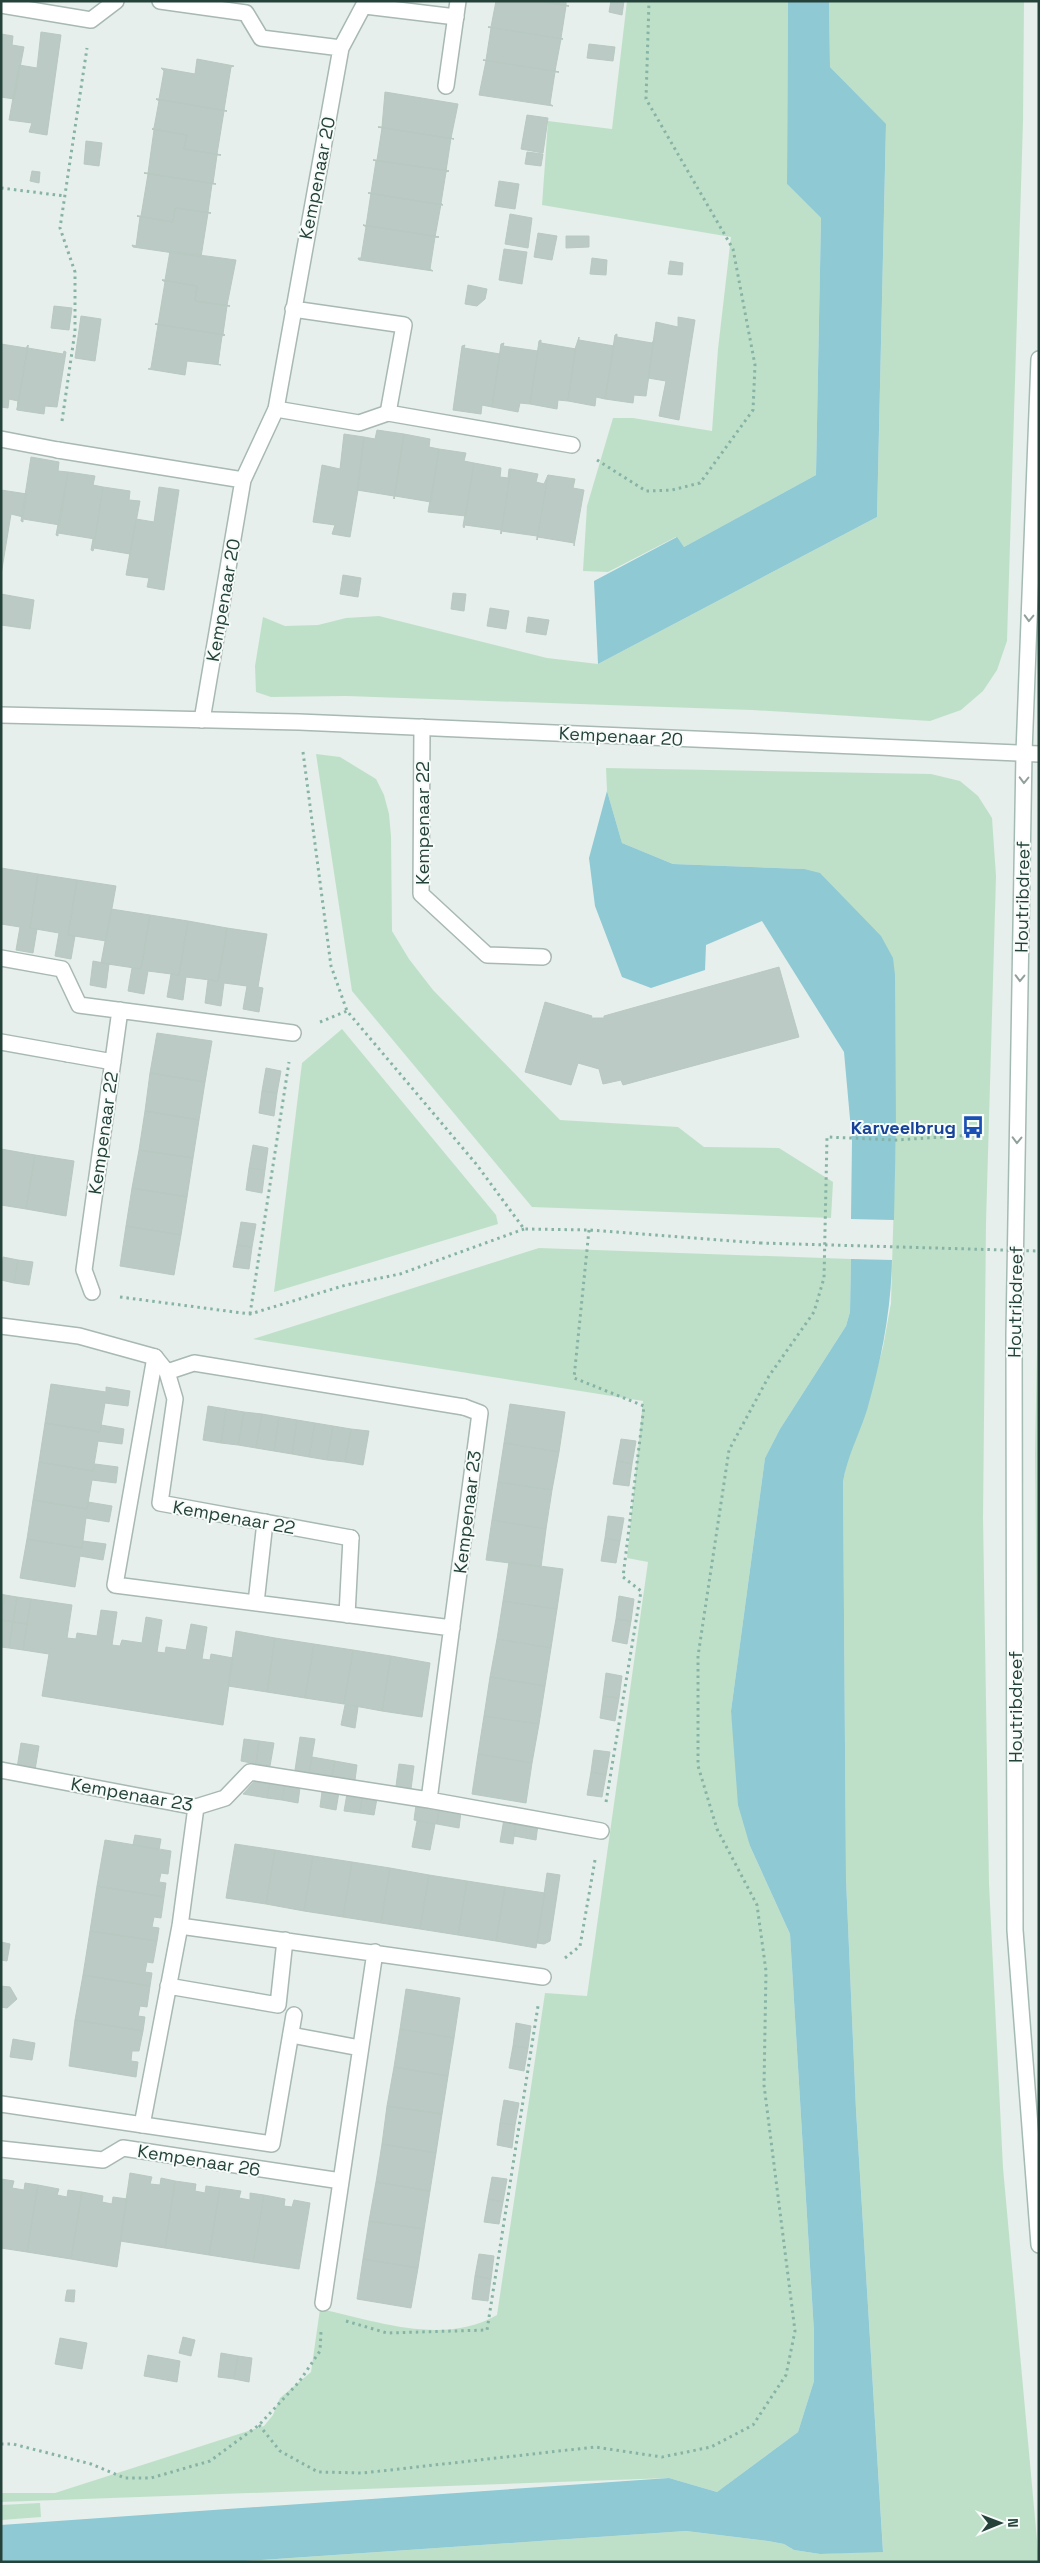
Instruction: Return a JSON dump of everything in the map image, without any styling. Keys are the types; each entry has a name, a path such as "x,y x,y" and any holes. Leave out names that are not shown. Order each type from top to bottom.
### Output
{"street":[{"path":"1,6 91,20 116,1"},
{"path":"160,1 246,13 261,38 341,48"},
{"path":"446,86 458,1"},
{"name":"Kempenaar 20","path":"202,720 243,480 276,410 341,48 366,4 456,17"},
{"path":"293,309 404,325 388,413"},
{"name":"Houtribdreef","path":"1039,359 1032,754 1014,1335 1015,1930 1039,2245"},
{"path":"276,410 359,423 388,413 572,444"},
{"path":"1,439 243,480"},
{"name":"Kempenaar 20","path":"1,715 299,722 1032,754"},
{"name":"Kempenaar 22","path":"422,727 421,894 488,955 543,957"},
{"path":"1,958 62,969 79,1005 293,1033"},
{"name":"Kempenaar 22","path":"92,1292 84,1270 120,1010"},
{"name":"Kempenaar 22","path":"1,1042 113,1062"},
{"path":"1,1326 79,1336 154,1357 115,1585 452,1628"},
{"name":"Kempenaar 22","path":"154,1357 167,1372 175,1398 160,1503 351,1538 346,1615"},
{"name":"Kempenaar 23","path":"167,1372 194,1363 464,1407 480,1412 429,1800"},
{"path":"256,1603 264,1522"},
{"name":"Kempenaar 23","path":"1,1770 196,1807 225,1798 250,1772 429,1800 601,1831"},
{"name":"Kempenaar 26","path":"142,2125 180,1926 196,1807"},
{"path":"180,1926 543,1977"},
{"path":"278,2005 285,1940"},
{"path":"323,2303 375,1952"},
{"name":"Kempenaar 26","path":"1,2104 272,2144 294,2015 278,2005 168,1986"},
{"path":"291,2035 360,2048"},
{"name":"Kempenaar 26","path":"1,2149 103,2160 123,2148 341,2181"}],"path":[{"path":"572,444 646,491 672,490 700,482 753,410 755,365 733,249 646,99 649,1"},
{"path":"58,450 75,331 75,272 60,228 91,20"},
{"path":"1,188 65,196"},
{"path":"299,722 331,966 347,1011 477,1164 524,1229"},
{"path":"250,1314 293,1033 347,1011"},
{"path":"259,2425 280,2452 318,2472 363,2474 594,2447 662,2457 711,2447 754,2425 786,2375 795,2331 764,2085 766,1971 757,1905 717,1828 698,1766 698,1656 729,1450 770,1376 814,1312 824,1278 827,1137 896,1140 975,1135"},
{"path":"92,1292 250,1314 346,1285 400,1274 524,1229 589,1230 760,1243 1039,1251"}],"green space":[{"path":"627,1 788,1 787,184 821,218 816,475 684,547 676,537 608,572 583,571 587,506 613,418 633,418 712,431 718,349 731,237 542,205 548,121 612,129"},
{"path":"829,1 1024,1 1023,122 1007,641 997,670 983,691 961,710 930,721 752,710 346,696 271,697 256,692 255,666 263,617 285,626 318,625 346,618 379,616 547,658 598,664 877,517 886,125 830,67"},
{"path":"316,754 340,757 376,779 384,795 389,814 391,836 392,931 409,959 433,990 560,1120 678,1127 704,1147 779,1148 833,1182 831,1218 532,1207 352,991"},
{"path":"606,768 931,774 960,781 978,796 992,818 996,876 986,1223 983,1518 989,1884 1003,2168 1039,2562 232,2562 686,2531 768,2541 784,2544 794,2550 820,2554 883,2551 856,2110 846,1879 843,1482 846,1465 866,1411 883,1347 891,1303 896,1125 804,869 673,864 622,843 607,791"},
{"path":"342,1029 496,1215 498,1224 274,1292 302,1063"},
{"path":"1039,1243 1039,1807 1035,1455"},
{"path":"539,1248 851,1259 850,1312 846,1326 780,1429 765,1458 731,1711 750,1846 790,1934 814,2332 814,2381 798,2432 717,2492 669,2478 1,2502 1,2493 55,2493 264,2426 273,2415 280,2398 311,2372 320,2309 387,2324 432,2330 455,2329 476,2324 497,2315 545,1993 587,1996 648,1562 627,1558 643,1401 253,1339"},
{"path":"40,2503 41,2517 1,2520 1,2505"}],"water":[{"path":"788,1 829,1 830,67 886,124 877,517 598,664 594,581 677,537 684,547 816,475 821,218 787,184"},
{"path":"607,791 622,843 673,864 804,869 820,873 881,936 893,958 895,975 896,1125 894,1220 851,1219 852,1141 844,1052 762,921 706,945 705,970 651,988 622,977 595,906 589,858"},
{"path":"851,1259 892,1260 890,1298 881,1355 867,1410 850,1455 843,1482 846,1879 856,2110 883,2552 820,2554 794,2550 784,2544 768,2541 686,2531 232,2562 1,2562 1,2525 669,2478 717,2492 798,2432 814,2381 814,2332 790,1934 750,1846 738,1805 731,1711 765,1458 780,1429 846,1326 850,1312"}],"building":[{"path":"496,1 539,1 569,6 566,6 561,38 563,39 488,27 491,27"},
{"path":"539,1 566,1 566,5 569,6"},
{"path":"611,1 624,1 622,15 609,12"},
{"path":"488,27 563,39 561,39 555,71 559,72 483,60 486,60 491,28"},
{"path":"41,32 61,35 47,135 29,132 32,123 9,120 19,65 37,68"},
{"path":"1,34 13,36 12,45 24,47 14,99 1,97"},
{"path":"589,44 615,47 613,61 587,58"},
{"path":"197,59 234,66 231,67 224,110 227,111 156,99 159,99 164,71 161,68 195,74"},
{"path":"483,60 559,72 555,72 550,104 553,106 479,95 486,61"},
{"path":"385,92 458,104 451,138 454,139 378,127 382,127"},
{"path":"156,99 227,111 224,111 217,154 221,155 184,149 187,135 152,129 154,128 159,101"},
{"path":"527,115 548,118 543,153 521,149"},
{"path":"378,127 451,139 446,171 373,160 377,160 382,128"},
{"path":"152,129 187,135 184,149 221,155 217,155 213,183 216,184 144,173 148,173 154,130"},
{"path":"86,141 102,143 99,166 84,164"},
{"path":"527,152 543,154 541,166 525,164"},
{"path":"373,160 449,171 446,172 441,203 443,205 368,193 371,193 376,161"},
{"path":"32,171 40,172 39,183 30,181"},
{"path":"144,173 216,184 212,184 208,212 211,213 175,208 173,222 137,216 141,216 148,174"},
{"path":"499,181 519,184 515,209 495,206"},
{"path":"371,193 441,205 435,236 366,225"},
{"path":"175,208 211,213 208,213 201,257 133,247 132,245 136,246 140,217 137,216 173,222"},
{"path":"510,214 532,218 528,248 505,244"},
{"path":"363,225 439,237 435,237 430,269 433,271 359,260 358,258 361,258 366,227"},
{"path":"538,233 557,236 552,260 534,257"},
{"path":"566,236 589,236 589,247 566,248"},
{"path":"504,249 527,252 522,284 499,280"},
{"path":"170,251 236,260 227,305 230,306 195,301 197,286 162,280 165,280"},
{"path":"592,258 607,260 606,275 590,274"},
{"path":"670,261 683,263 682,275 668,274"},
{"path":"162,280 197,286 195,301 230,306 227,306 223,334 225,335 155,324 158,324 165,282"},
{"path":"468,285 487,289 485,299 477,306 465,304"},
{"path":"54,306 72,308 69,330 51,328"},
{"path":"81,316 101,319 95,361 75,358"},
{"path":"678,317 695,320 679,420 659,416 666,381 648,378 656,322 678,327"},
{"path":"155,324 225,335 222,336 218,364 221,365 187,361 185,375 148,369 151,368 158,325"},
{"path":"617,334 617,337 652,343 654,340 646,396 634,395 633,403 605,399 615,335"},
{"path":"579,337 579,340 614,346 605,399 596,397 595,406 568,401 575,349"},
{"path":"541,340 541,343 576,349 568,401 558,400 557,409 530,404 539,341"},
{"path":"504,343 503,346 538,351 530,404 520,403 518,412 492,407 501,344"},
{"path":"1,344 26,348 28,345 17,410 18,401 9,399 8,408 1,407"},
{"path":"28,345 28,348 63,354 64,351 66,352 57,407 45,406 44,414 17,410"},
{"path":"465,345 464,348 500,354 492,407 482,405 481,414 453,410 462,346"},
{"path":"377,430 404,434 394,499 394,496 357,490 364,437 375,439"},
{"path":"344,434 364,437 350,537 332,534 335,525 313,522 322,465 340,469"},
{"path":"404,434 430,439 429,447 439,449 431,502 395,496 394,499"},
{"path":"439,449 466,453 464,461 474,463 466,516 428,512"},
{"path":"31,457 59,462 58,471 68,472 60,525 23,519 23,522 21,521"},
{"path":"474,463 501,468 500,477 508,478 509,469 511,469 501,534 501,530 465,525 464,528 463,526"},
{"path":"511,469 538,474 536,482 544,484 548,475 537,540 537,536 501,531"},
{"path":"68,472 95,476 93,485 103,487 95,539 58,533 58,536 56,535"},
{"path":"548,475 575,479 573,488 584,490 574,546 574,543 538,537 537,540"},
{"path":"103,487 130,491 129,500 140,501 130,554 94,548 93,551 91,550 93,539 95,539"},
{"path":"159,487 179,490 164,590 147,587 149,578 126,575 136,519 154,522"},
{"path":"1,490 27,494 23,517 11,514 1,575"},
{"path":"343,575 361,578 358,597 340,594"},
{"path":"453,593 466,594 464,611 451,609"},
{"path":"1,594 34,600 30,629 1,625"},
{"path":"490,608 509,611 506,629 487,626"},
{"path":"528,617 549,620 546,635 526,632"},
{"path":"1,868 38,874 30,928 37,929 33,953 16,950 20,927 1,924"},
{"path":"38,874 77,880 68,935 75,936 71,959 55,956 59,933 30,928"},
{"path":"77,880 116,886 106,941 68,935"},
{"path":"111,909 150,915 141,969 101,963"},
{"path":"150,915 188,921 179,975 148,971 144,994 128,991 132,968 141,969"},
{"path":"188,921 227,928 218,981 186,977 183,1000 167,997 171,974 179,975"},
{"path":"227,928 267,934 258,987 263,988 259,1012 243,1009 247,986 224,983 221,1006 205,1003 208,980 218,981"},
{"path":"93,961 109,964 106,988 90,985"},
{"path":"779,967 799,1037 623,1085 621,1080 603,1084 599,1069 578,1063 571,1085 525,1072 545,1002 592,1016 591,1018 604,1018 604,1016"},
{"path":"157,1033 212,1041 205,1082 150,1073"},
{"path":"266,1068 281,1071 277,1093 262,1091"},
{"path":"150,1073 205,1082 199,1120 145,1111"},
{"path":"262,1091 277,1093 274,1116 259,1113"},
{"path":"145,1111 199,1120 193,1158 139,1150"},
{"path":"253,1145 268,1148 265,1170 249,1168"},
{"path":"1,1149 35,1155 26,1209 1,1205"},
{"path":"139,1150 193,1158 187,1197 132,1188"},
{"path":"35,1155 74,1161 66,1216 26,1209"},
{"path":"249,1168 265,1170 262,1193 246,1190"},
{"path":"132,1188 187,1197 181,1235 126,1226"},
{"path":"241,1222 256,1224 252,1247 237,1245"},
{"path":"126,1226 181,1235 174,1275 120,1266"},
{"path":"237,1245 252,1247 249,1269 233,1267"},
{"path":"3,1257 18,1260 14,1283 1,1280"},
{"path":"18,1260 33,1262 29,1285 14,1283"},
{"path":"51,1384 106,1392 106,1387 130,1391 128,1406 105,1403 100,1432 45,1423"},
{"path":"510,1404 565,1412 559,1452 504,1443"},
{"path":"208,1406 226,1409 221,1443 203,1440"},
{"path":"226,1409 244,1412 238,1445 221,1443"},
{"path":"244,1412 262,1414 256,1448 238,1445"},
{"path":"262,1414 279,1417 274,1451 256,1448"},
{"path":"279,1417 297,1420 292,1454 274,1451"},
{"path":"297,1420 315,1423 309,1457 292,1454"},
{"path":"45,1423 100,1432 101,1425 124,1429 122,1444 98,1441 93,1471 39,1462"},
{"path":"315,1423 333,1426 327,1460 309,1457"},
{"path":"333,1426 351,1429 345,1462 327,1460"},
{"path":"351,1429 369,1431 363,1465 345,1462"},
{"path":"621,1439 636,1441 632,1464 617,1461"},
{"path":"504,1443 559,1452 552,1490 498,1482"},
{"path":"617,1461 632,1464 629,1486 613,1484"},
{"path":"39,1462 93,1471 95,1464 118,1467 116,1483 92,1480 87,1509 33,1500"},
{"path":"498,1482 552,1490 546,1529 492,1520"},
{"path":"33,1500 87,1509 88,1502 112,1506 109,1522 86,1518 82,1548 27,1539"},
{"path":"608,1516 624,1518 620,1541 605,1538"},
{"path":"492,1520 546,1529 541,1567 486,1560"},
{"path":"605,1538 620,1541 616,1563 601,1561"},
{"path":"27,1539 82,1548 83,1541 106,1544 103,1560 80,1556 75,1587 20,1578"},
{"path":"509,1562 563,1569 557,1609 503,1601"},
{"path":"1,1594 5,1595 1,1620"},
{"path":"5,1595 17,1597 13,1622 1,1620"},
{"path":"619,1596 634,1599 631,1621 616,1619"},
{"path":"17,1597 31,1599 27,1624 13,1622"},
{"path":"31,1599 72,1605 67,1638 76,1639 77,1633 97,1636 101,1610 117,1612 112,1645 120,1646 122,1640 142,1643 146,1617 162,1620 157,1652 165,1653 166,1647 186,1650 191,1624 207,1627 202,1659 210,1660 211,1654 233,1658 223,1725 42,1696 49,1654 23,1650"},
{"path":"503,1601 557,1609 551,1648 497,1639"},
{"path":"616,1619 631,1621 627,1644 612,1641"},
{"path":"1,1620 13,1622 9,1648 1,1647"},
{"path":"13,1622 27,1624 23,1650 9,1648"},
{"path":"236,1631 275,1638 267,1692 228,1686"},
{"path":"275,1638 314,1644 305,1698 267,1692"},
{"path":"497,1639 551,1648 545,1686 490,1677"},
{"path":"314,1644 353,1650 344,1704 305,1698"},
{"path":"353,1650 391,1656 382,1711 344,1704"},
{"path":"391,1656 430,1663 422,1717 382,1711"},
{"path":"606,1673 622,1676 619,1698 603,1696"},
{"path":"490,1677 545,1686 539,1724 484,1716"},
{"path":"603,1696 619,1698 615,1721 600,1718"},
{"path":"345,1705 358,1707 355,1728 341,1725"},
{"path":"484,1716 539,1724 532,1763 478,1754"},
{"path":"300,1737 315,1739 309,1773 295,1770"},
{"path":"244,1739 259,1741 256,1764 241,1761"},
{"path":"259,1741 274,1743 270,1766 256,1764"},
{"path":"21,1743 39,1746 35,1770 17,1768"},
{"path":"594,1750 610,1752 606,1775 591,1772"},
{"path":"478,1754 532,1763 526,1803 472,1794"},
{"path":"312,1757 335,1761 332,1776 309,1773"},
{"path":"335,1761 357,1765 355,1780 332,1776"},
{"path":"399,1764 414,1766 411,1789 396,1786"},
{"path":"591,1772 606,1775 602,1797 587,1795"},
{"path":"261,1774 271,1776 267,1798 243,1794"},
{"path":"271,1776 286,1778 282,1800 267,1798"},
{"path":"286,1778 301,1780 298,1803 282,1800"},
{"path":"323,1784 340,1786 336,1810 320,1807"},
{"path":"348,1788 363,1790 360,1813 344,1811"},
{"path":"363,1790 378,1793 374,1815 360,1813"},
{"path":"416,1805 439,1809 437,1824 414,1820"},
{"path":"439,1809 461,1812 459,1828 437,1824"},
{"path":"504,1819 516,1821 513,1844 500,1842"},
{"path":"417,1821 435,1824 430,1850 412,1847"},
{"path":"516,1821 538,1824 536,1840 514,1836"},
{"path":"135,1835 161,1839 159,1850 133,1845"},
{"path":"105,1840 171,1851 168,1874 161,1873 159,1882 166,1883 164,1897 97,1886"},
{"path":"235,1844 275,1850 266,1904 226,1898"},
{"path":"275,1850 313,1856 304,1911 266,1904"},
{"path":"313,1856 352,1862 343,1917 304,1911"},
{"path":"352,1862 390,1868 381,1923 343,1917"},
{"path":"390,1868 429,1875 420,1929 381,1923"},
{"path":"547,1873 560,1875 550,1941 544,1944 537,1943"},
{"path":"429,1875 467,1881 458,1935 420,1929"},
{"path":"467,1881 505,1887 496,1941 458,1935"},
{"path":"97,1886 164,1897 161,1918 154,1917 152,1927 159,1928 157,1941 90,1931"},
{"path":"505,1887 545,1893 536,1948 496,1941"},
{"path":"90,1931 157,1941 153,1963 147,1962 145,1972 152,1973 150,1986 83,1975"},
{"path":"1,1942 10,1944 7,1961 1,1960"},
{"path":"83,1975 150,1986 147,2007 140,2006 138,2016 145,2017 143,2031 75,2020"},
{"path":"1,1986 10,1987 17,1999 7,2008 1,2007"},
{"path":"406,1989 460,1998 454,2038 400,2029"},
{"path":"75,2020 143,2031 139,2051 132,2051 131,2061 138,2062 136,2077 69,2066"},
{"path":"516,2023 531,2026 528,2048 513,2046"},
{"path":"400,2029 454,2038 448,2076 394,2067"},
{"path":"13,2039 35,2043 32,2060 10,2057"},
{"path":"513,2046 528,2048 524,2071 509,2068"},
{"path":"394,2067 448,2076 442,2114 387,2106"},
{"path":"504,2100 519,2103 515,2125 500,2123"},
{"path":"387,2106 442,2114 436,2153 382,2144"},
{"path":"500,2123 515,2125 512,2148 497,2145"},
{"path":"382,2144 436,2153 430,2191 376,2182"},
{"path":"130,2173 152,2177 150,2184 160,2185 161,2178 175,2181 165,2248 120,2241"},
{"path":"492,2177 507,2179 503,2202 488,2199"},
{"path":"1,2179 14,2181 12,2188 24,2190 25,2183 38,2185 27,2252 1,2248"},
{"path":"175,2181 196,2184 195,2191 205,2193 206,2186 220,2188 209,2255 165,2248"},
{"path":"376,2182 430,2191 424,2229 369,2221"},
{"path":"38,2185 59,2189 57,2195 67,2197 68,2190 82,2192 71,2259 27,2252"},
{"path":"220,2188 241,2191 239,2198 250,2200 250,2193 264,2195 253,2262 209,2255"},
{"path":"82,2192 103,2196 102,2202 112,2204 113,2197 127,2199 117,2267 71,2259"},
{"path":"264,2195 285,2199 284,2206 292,2207 294,2200 310,2203 299,2269 253,2262"},
{"path":"488,2199 503,2202 499,2224 484,2222"},
{"path":"369,2221 424,2229 418,2268 363,2259"},
{"path":"479,2254 494,2256 491,2279 475,2276"},
{"path":"363,2259 418,2268 411,2308 357,2299"},
{"path":"475,2276 491,2279 488,2301 472,2299"},
{"path":"67,2290 75,2290 74,2302 65,2301"},
{"path":"183,2337 195,2340 191,2356 179,2353"},
{"path":"60,2338 87,2343 82,2369 55,2364"},
{"path":"221,2353 238,2356 234,2379 218,2377"},
{"path":"148,2355 180,2361 177,2382 144,2376"},
{"path":"238,2356 252,2358 249,2382 234,2379"}],"place":[{"name":"Karveelbrug","path":"973,1127"}]}
